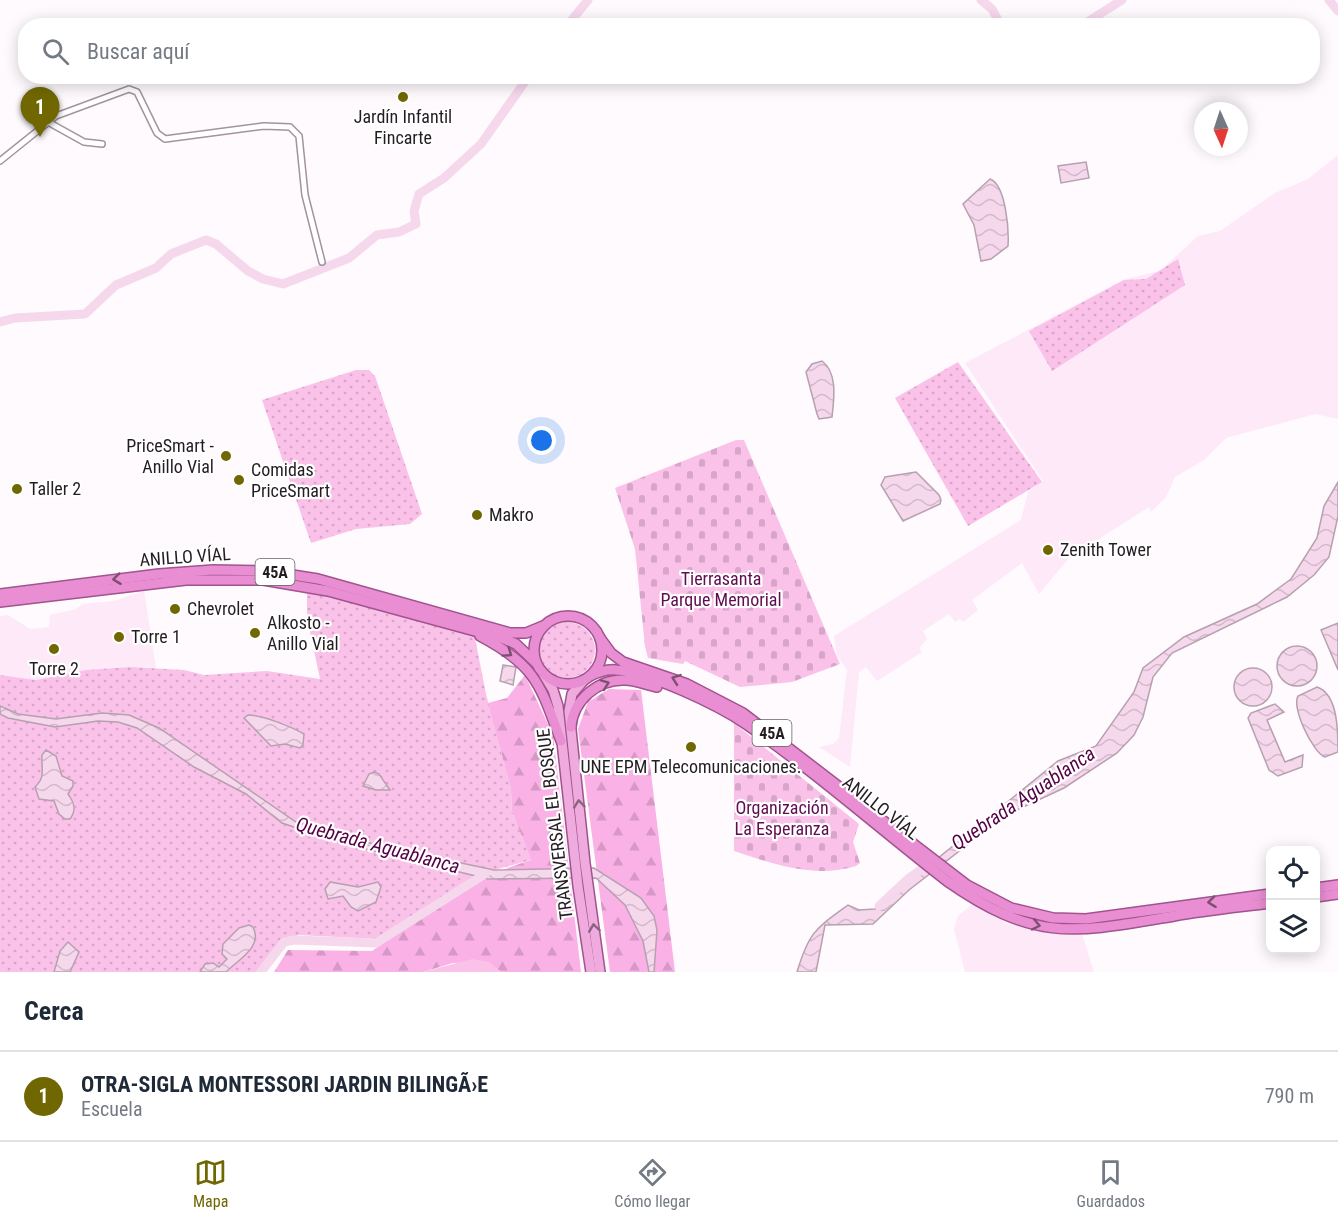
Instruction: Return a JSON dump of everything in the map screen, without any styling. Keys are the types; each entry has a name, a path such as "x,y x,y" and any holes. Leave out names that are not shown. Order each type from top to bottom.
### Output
{"highway":[{"name":"ANILLO VÍAL","path":"0,594 181,572 267,571 318,579 514,633 530,632 543,626"},
{"name":"ANILLO VÍAL","path":"0,602 186,580 247,579 303,585 512,641 535,662"},
{"path":"575,616 592,626 600,638 601,659 587,678 563,684 544,675 535,662 534,641 543,626 560,617 575,616"},
{"path":"456,625 506,651 532,673 549,702 561,741"},
{"name":"ANILLO VÍAL","path":"600,638 611,653 623,662 687,684 743,712 975,900 1015,919 1066,930 1106,928 1266,904"},
{"name":"ANILLO VÍAL","path":"587,678 603,670 621,670 675,689 745,724 926,859"},
{"path":"571,727 580,702 595,688 608,682 629,680 675,689"},
{"name":"ANILLO VÍAL","path":"950,878 1011,908 1042,917 1070,920 1102,918 1266,895"},
{"path":"1320,887 1338,885"},
{"path":"1320,896 1338,894"}],"main road":[{"name":"TRANSVERSAL EL BOSQUE","path":"544,675 556,701 583,885 591,972"},
{"name":"TRANSVERSAL EL BOSQUE","path":"580,863 570,698 587,678"},
{"name":"TRANSVERSAL EL BOSQUE","path":"583,885 600,972"}],"street":[{"path":"0,161 56,116 129,88 137,92 157,133 165,139 283,125 295,130 299,136 305,195 322,262"},
{"path":"48,122 84,142 102,144"}],"shaded area":[{"path":"1338,155 1338,419 1315,414 1226,438 1204,460 1175,477 1166,497 1151,512 1149,507 1069,558 1039,594 1022,563 972,600 978,610 963,622 960,619 955,622 949,614 923,631 927,639 919,648 922,652 877,681 866,667 859,672 850,767 819,747 833,744 839,738 847,670 837,655 834,636 1021,520 1028,492 1043,481 965,363 1125,279 1160,271 1198,236 1220,231 1275,193 1308,179"},
{"path":"144,591 156,668 86,670 36,680 0,675 0,616 8,615 30,629 49,627 50,615 76,609 83,604 114,601"},
{"path":"974,903 1008,924 1042,930 1081,931 1094,972 965,972 954,929 958,916"}],"green space":[{"path":"1178,259 1185,285 1052,371 1029,331 1124,280 1146,279"},
{"path":"958,362 1042,482 968,526 895,398"},
{"path":"356,370 369,370 375,376 422,514 410,524 356,529 311,543 262,400"},
{"name":"Tierrasanta Parque Memorial","path":"736,440 744,440 840,664 792,682 740,687 685,661 683,664 648,658 645,646 635,549 615,488"},
{"path":"307,585 473,628 486,694 511,789 512,811 531,860 494,870 377,845 296,822 159,728 102,713 56,719 18,714 0,706 0,675 36,680 86,670 130,667 184,670 204,675 267,671 320,679 307,617"},
{"path":"561,622 573,622 583,626 591,634 595,650 591,666 583,674 573,678 561,678 551,674 543,666 539,656 539,644 543,634 551,626"},
{"path":"525,675 553,735 581,972 501,972 488,962 453,963 423,972 274,972 288,950 372,951 481,877 531,860 512,811 511,789 488,703 507,698"},
{"path":"609,689 641,690 675,972 610,972 578,729 588,702"},
{"path":"0,714 8,718 55,727 98,721 118,722 137,728 194,767 246,794 282,823 345,844 479,876 462,890 376,939 299,935 280,942 256,972 0,972"},
{"name":"Organización La Esperanza","path":"734,723 859,824 853,842 860,863 840,870 809,870 779,865 734,851"},
{"path":"472,959 489,962 501,972 423,972"}],"water":[{"path":"1086,162 1089,178 1061,183 1058,166"},
{"path":"990,179 1000,190 1003,199 1007,219 1008,246 991,259 981,261 974,225 963,204"},
{"path":"822,361 831,372 834,402 832,417 819,419 806,372 812,364"},
{"path":"916,472 939,495 940,504 903,521 881,485 885,477"},
{"path":"1338,482 1338,516 1329,557 1314,575 1287,597 1172,653 1153,677 1143,717 1134,735 1117,753 1064,788 1006,815 909,890 873,924 825,925 816,972 797,972 805,948 815,932 837,913 848,905 859,910 875,909 1058,761 1096,746 1134,692 1143,668 1184,637 1257,604 1291,579 1317,538 1324,506"},
{"path":"1338,623 1338,670 1321,630"},
{"path":"1297,646 1311,652 1317,666 1311,680 1297,686 1283,680 1277,666 1283,652"},
{"path":"503,665 516,667 513,685 500,681"},
{"path":"1253,668 1260,669 1266,674 1271,680 1271,694 1266,700 1260,705 1253,706 1246,705 1240,700 1235,694 1234,687 1235,680 1240,674 1246,669"},
{"path":"1317,687 1329,697 1337,724 1338,752 1325,757 1309,739 1300,719 1297,702 1298,696"},
{"path":"1275,704 1284,712 1267,720 1285,762 1303,755 1302,767 1278,776 1269,770 1248,718 1251,713"},
{"path":"0,706 18,714 56,719 102,713 129,715 159,728 296,822 377,845 494,870 594,868 641,898 654,916 657,930 654,972 649,972 643,941 625,905 596,878 488,879 345,844 282,823 246,794 194,767 137,728 118,722 98,721 55,727 8,718 0,714"},
{"path":"248,715 277,722 304,734 303,745 300,748 285,744 271,746 244,718"},
{"path":"46,750 56,756 62,776 73,781 68,794 74,806 70,819 65,819 59,814 54,801 39,799 35,787 42,776 42,755"},
{"path":"374,772 379,774 390,790 376,790 363,786 369,774"},
{"path":"330,882 358,887 378,882 381,887 376,902 358,911 351,907 343,896 328,899 325,889"},
{"path":"249,925 253,927 255,941 243,957 226,972 200,972 205,964 213,963 219,967 227,959 222,954 223,944 239,928"},
{"path":"68,942 79,952 70,972 54,972 60,951"}],"waterway":[{"path":"573,18 588,0"},
{"path":"981,0 992,9 997,18"},
{"path":"1094,18 1122,0"},
{"path":"1329,0 1338,11"},
{"path":"0,322 15,318 85,314 116,285 156,268 171,254 206,240 216,244 248,271 263,279 283,284 349,258 377,235 399,232 416,224 414,211 419,194 444,178 481,144 523,84"},
{"name":"Quebrada Aguablanca","path":"879,906 909,878 933,862"},
{"path":"261,972 284,942 294,940 376,943 485,874"}],"place":[{"name":"Jardín Infantil Fincarte","path":"403,97"},
{"name":"OTRA-SIGLA MONTESSORI JARDIN BILINGÃ›E","path":"40,137"},
{"name":"PriceSmart - Anillo Vial","path":"226,456"},
{"name":"Comidas PriceSmart","path":"239,480"},
{"name":"Taller 2","path":"17,489"},
{"name":"Makro","path":"477,515"},
{"name":"Zenith Tower","path":"1048,550"},
{"name":"Chevrolet","path":"175,609"},
{"name":"Alkosto - Anillo Vial","path":"255,633"},
{"name":"Torre 1","path":"119,637"},
{"name":"Torre 2","path":"54,649"},
{"name":"UNE EPM Telecomunicaciones.","path":"691,747"}]}
